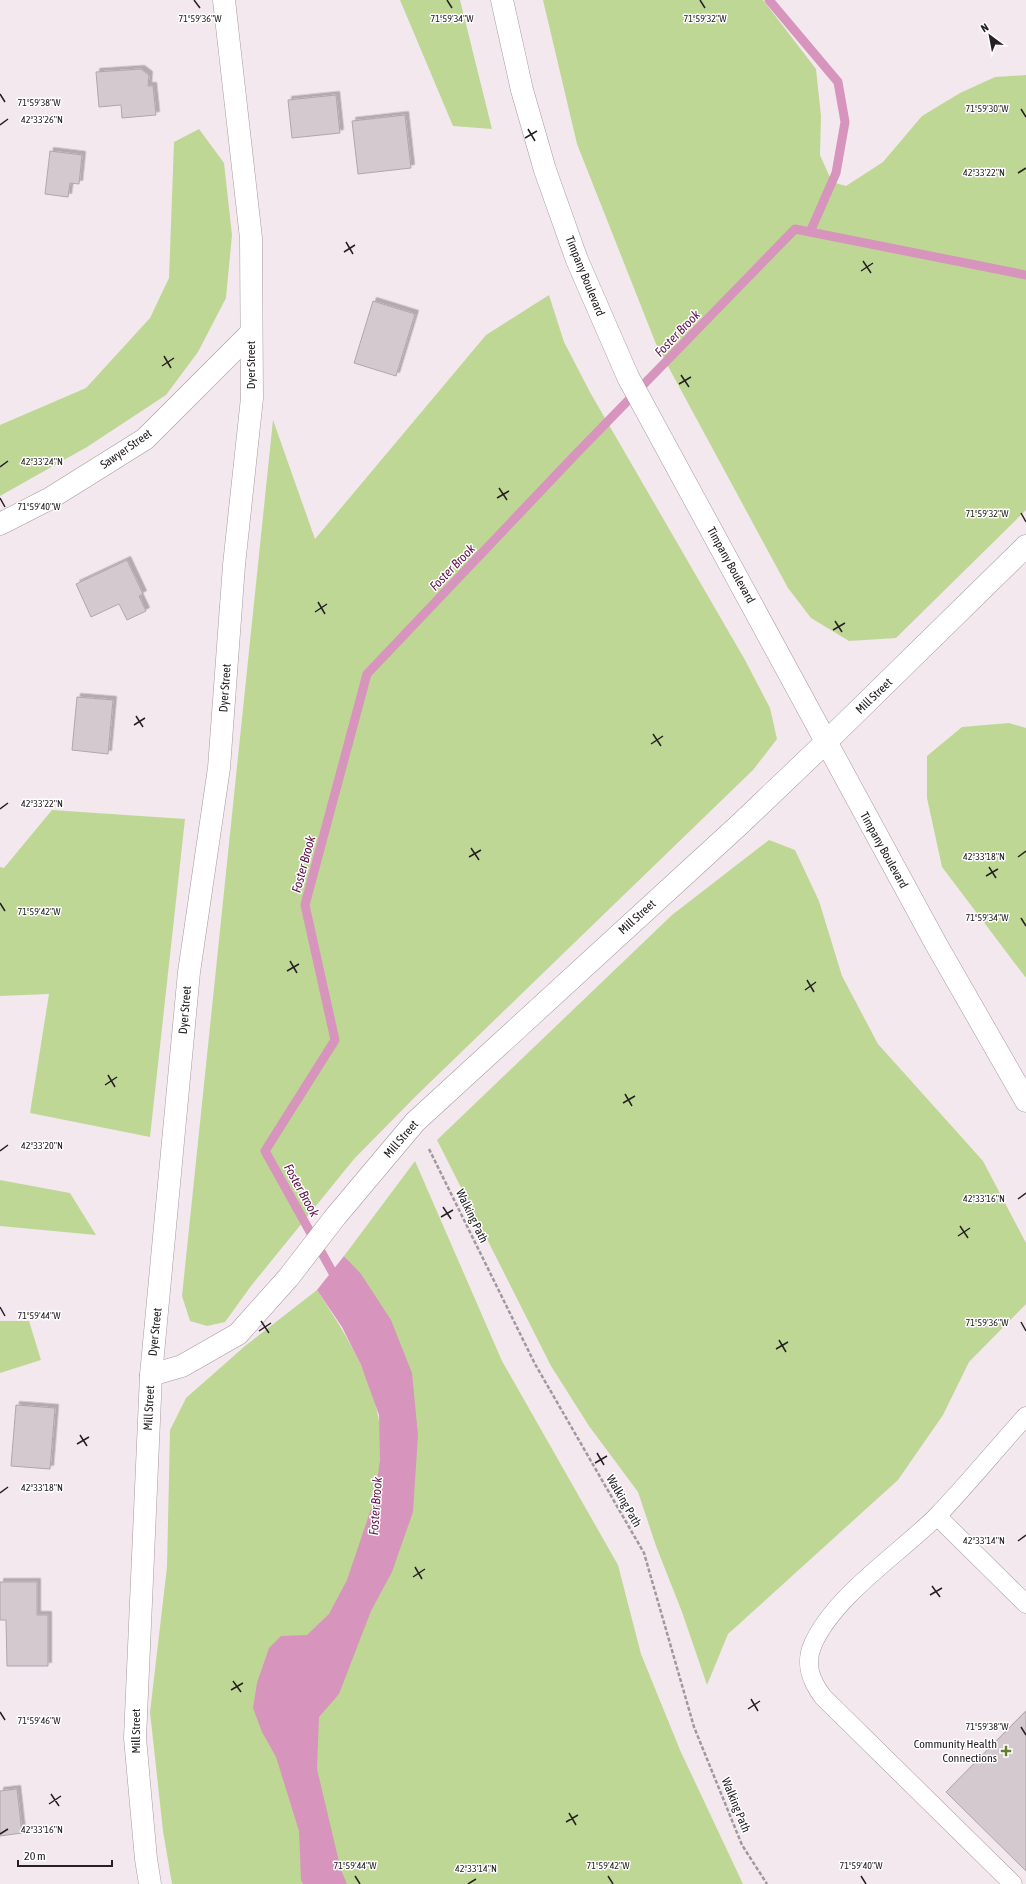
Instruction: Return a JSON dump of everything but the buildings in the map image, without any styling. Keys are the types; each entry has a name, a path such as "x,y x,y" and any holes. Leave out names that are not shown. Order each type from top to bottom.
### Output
{"street":[{"name":"Dyer Street","path":"151,1375 189,972 219,768 234,565 252,398 251,238 224,0"},
{"name":"Timpany Boulevard","path":"502,0 522,90 545,170 577,260 628,377 936,944 1026,1101"},
{"name":"Sawyer Street","path":"0,524 49,499 145,439 251,334"},
{"name":"Mill Street","path":"150,1884 146,1859 134,1738 151,1375 182,1366 238,1334 288,1278 336,1216 415,1122 826,742 1026,546"}],"lane":[{"path":"1013,1884 823,1697 814,1684 809,1671 809,1659 813,1645 824,1624 837,1608 937,1516 1026,1416"},
{"path":"937,1516 1026,1604"}],"path":[{"name":"Walking Path","path":"415,1122 535,1364 644,1553 694,1727 742,1845 767,1884"}],"green space":[{"path":"400,0 460,0 492,129 453,126"},
{"path":"543,0 763,0 816,69 821,116 820,155 832,182 846,186 883,162 922,116 960,93 995,77 1026,75 1026,510 896,638 849,641 811,618 788,588 656,344 577,144"},
{"path":"199,129 224,163 232,235 226,298 198,352 166,395 87,447 0,496 0,425 86,388 150,318 169,278 174,142"},
{"path":"549,295 564,342 591,394 745,660 770,708 777,739 753,770 416,1096 354,1159 251,1286 225,1322 207,1326 190,1321 182,1296 273,420 315,539 486,335"},
{"path":"1009,723 1026,728 1026,978 942,867 927,798 927,756 962,727"},
{"path":"52,810 185,819 150,1137 30,1113 49,994 0,996 0,867 4,868"},
{"path":"769,840 795,850 819,901 842,976 878,1044 983,1161 1026,1243 1026,1304 969,1362 943,1415 898,1480 728,1634 707,1685 682,1612 656,1546 638,1492 589,1426 551,1366 437,1140 672,915"},
{"path":"415,1161 502,1361 618,1565 641,1654 680,1750 743,1884 304,1884 301,1880 303,1884 172,1884 163,1831 150,1712 167,1567 170,1430 186,1398 245,1346 317,1290 354,1351 365,1373 373,1395 379,1418 381,1442 380,1466 395,1421 348,1260 344,1256"},
{"path":"0,1180 70,1193 96,1235 0,1226"},
{"path":"0,1321 29,1321 41,1360 0,1373"}],"water":[{"path":"344,1256 361,1274 391,1320 412,1373 418,1435 413,1512 392,1572 371,1611 339,1694 319,1717 317,1769 341,1870 347,1884 303,1884 301,1880 299,1831 276,1757 262,1732 253,1708 257,1683 269,1648 281,1636 307,1635 329,1614 347,1580 375,1497 380,1460 379,1415 361,1365 342,1327 317,1290"}],"waterway":[{"path":"769,0 838,82 845,122 836,173 810,232"},
{"name":"Foster Brook","path":"338,1282 265,1151 335,1040 305,905 367,674 575,455 795,229 1026,275"}],"place":[{"name":"Community Health Connections","path":"1006,1751"}]}
